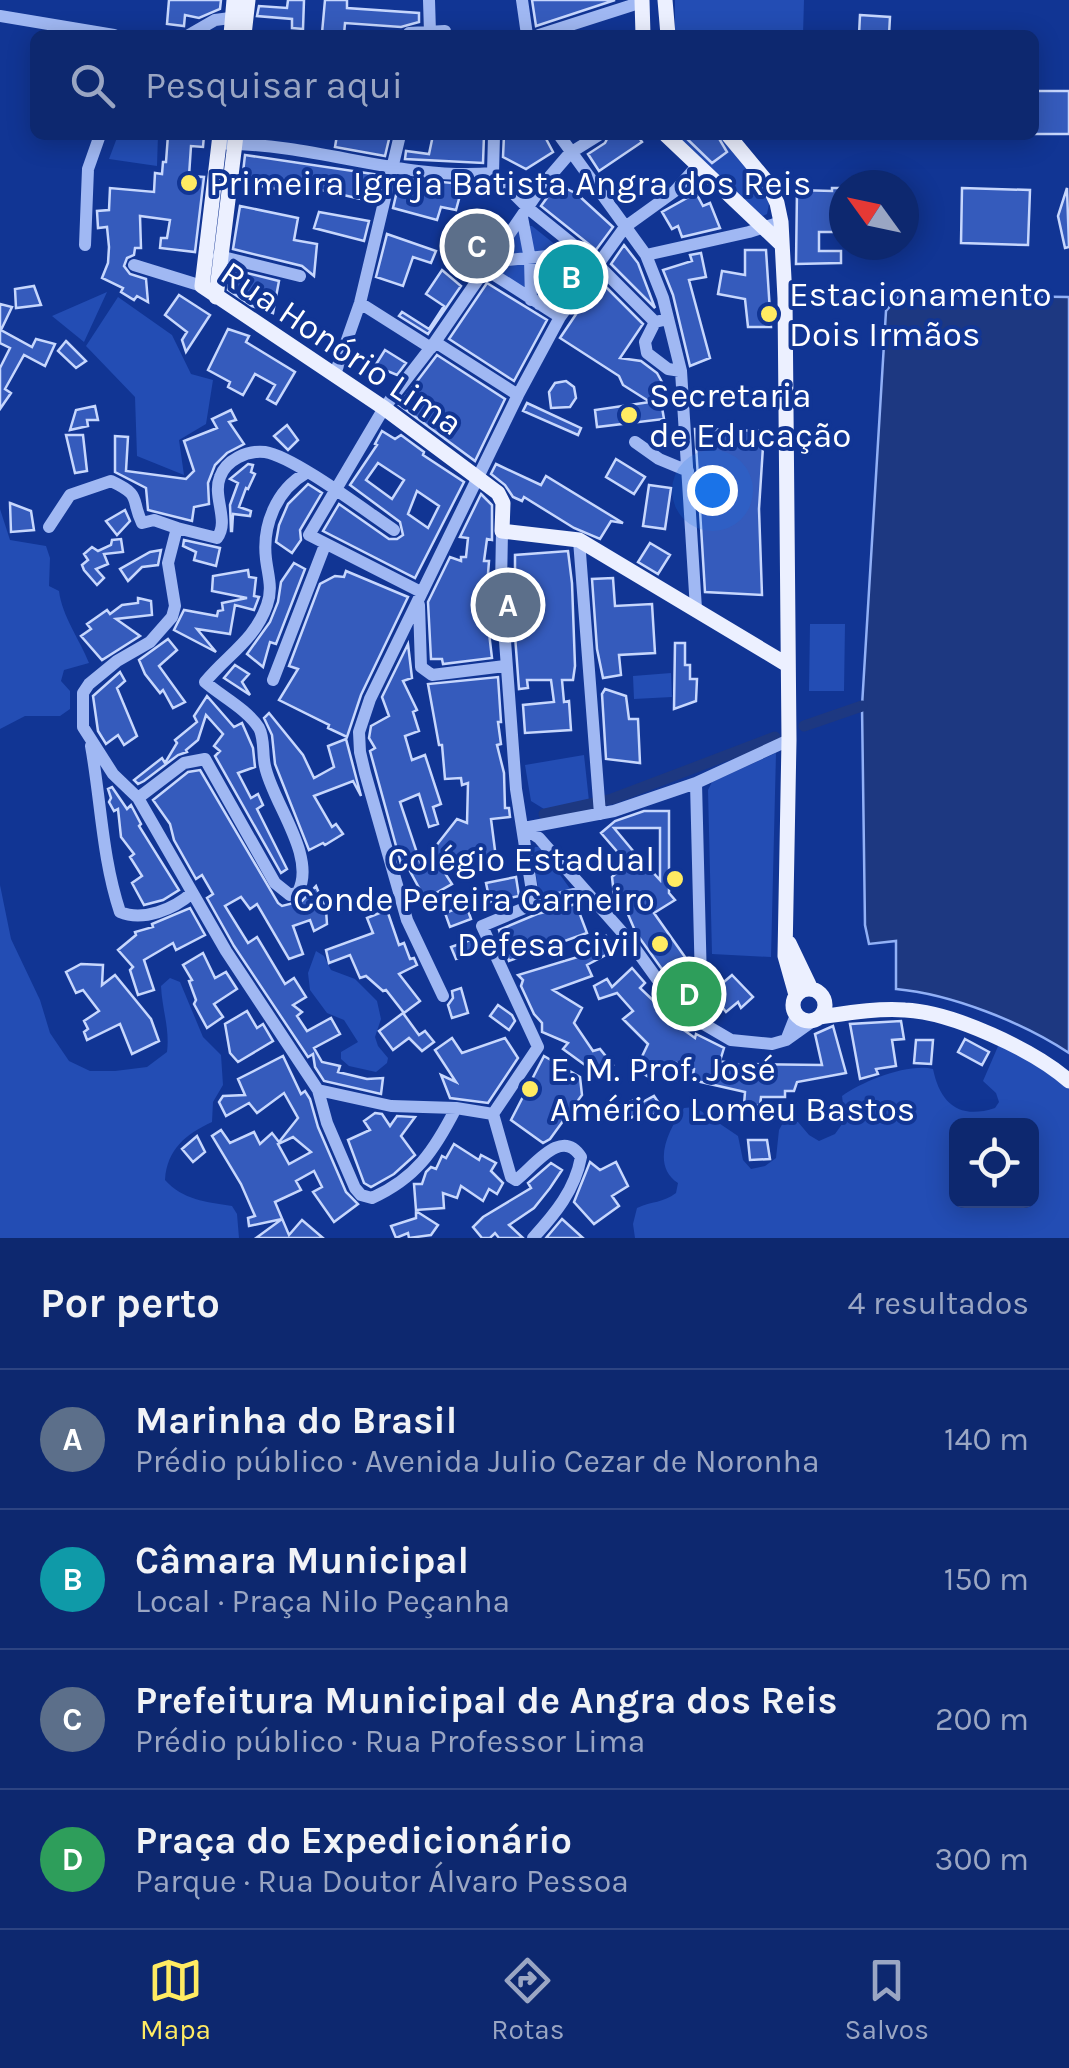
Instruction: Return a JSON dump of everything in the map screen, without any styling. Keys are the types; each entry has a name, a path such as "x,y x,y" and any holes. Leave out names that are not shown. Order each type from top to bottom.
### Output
{"main road":[{"path":"237,11 248,0"},
{"path":"642,1 643,29 666,28 664,0"},
{"path":"216,297 228,140"},
{"path":"202,286 228,140"},
{"path":"671,140 780,243"},
{"path":"732,140 767,182 781,222 789,740 786,967 824,1010 817,1019"},
{"name":"Rua Honório Lima","path":"202,286 384,408 498,492 504,503 502,531"},
{"path":"502,531 579,540 786,664"},
{"path":"810,994 858,1012"},
{"path":"810,994 793,1006 796,1015 804,1020 906,1010 952,1020 1034,1057 1069,1081"}],"street":[{"path":"429,0 437,30"},
{"path":"522,0 526,30"},
{"path":"554,30 642,1"},
{"path":"198,30 237,11"},
{"path":"0,16 84,30"},
{"path":"86,245 85,193 88,168 98,140"},
{"path":"234,140 436,173 493,173"},
{"path":"335,374 360,303 399,140"},
{"path":"494,140 493,173 525,213 578,247 661,320"},
{"path":"562,140 646,255 661,320 681,371 696,609"},
{"path":"420,595 309,535 384,408 570,153 591,140"},
{"path":"443,996 407,920 360,752 360,732 370,699 560,317 625,226 675,191 696,166"},
{"path":"525,213 535,302"},
{"path":"646,255 781,222"},
{"path":"486,268 498,261 567,254 578,247"},
{"path":"535,302 578,247"},
{"path":"220,256 300,276"},
{"name":"Rua Honório Lima","path":"134,265 202,286"},
{"path":"486,268 560,317"},
{"path":"360,303 518,395"},
{"path":"661,320 645,342 648,354 668,369 681,371"},
{"path":"635,442 688,472"},
{"path":"48,528 70,496 110,481 134,494 142,522 154,520 217,538 223,527 217,486 220,474 234,458 263,452 337,491 394,530"},
{"path":"138,798 184,763 204,759 275,882 290,895 298,892 303,869 286,815 265,768 258,726 205,682 218,665 251,637 258,623 271,583 266,532 271,516 294,480 306,473"},
{"path":"177,528 168,563 172,617 150,642 101,672 83,693 83,727 112,774 138,798 226,951 318,1090 355,1188 366,1198 382,1194 410,1177 436,1144 456,1108"},
{"path":"502,531 500,586 516,790 534,904"},
{"path":"579,540 600,814"},
{"path":"273,680 326,546"},
{"path":"420,595 421,667 426,673 506,666"},
{"path":"90,739 102,839 120,912 149,914 180,904 192,893"},
{"path":"524,828 600,814 696,783 789,740"},
{"path":"696,783 702,1022"},
{"path":"524,828 539,838 629,940 670,997 702,1022 731,1040 772,1044 786,1040 817,1019"},
{"path":"533,1238 555,1213 577,1176 581,1157 566,1144 545,1152 516,1180 510,1177 493,1114 538,1046 482,926 534,904 585,890"},
{"path":"786,1040 796,1015"},
{"path":"318,1090 390,1106 456,1108 493,1114"}],"shaded area":[{"path":"675,0 804,0 803,30 675,30"},
{"path":"116,140 158,140 157,166 109,159"},
{"path":"677,140 726,140 767,195 767,214 760,217"},
{"path":"519,226 532,226 567,254 537,301 502,273 498,261"},
{"path":"107,292 84,342 52,316"},
{"path":"900,295 1069,297 1069,1053 986,1011 896,989 896,941 869,944 865,925 862,706 886,311"},
{"path":"118,297 172,335 191,374 213,380 206,424 179,440 184,475 137,456 135,397 86,346"},
{"path":"0,509 10,540 46,546 50,558 49,586 59,591 67,619 89,663 64,670 61,681 70,691 70,709 60,716 25,716 0,729"},
{"path":"810,624 845,624 844,691 809,691"},
{"path":"671,673 672,697 634,699 633,676"},
{"path":"776,753 771,957 712,954 708,790 712,782"},
{"path":"584,755 589,801 544,809 531,801 525,765"},
{"path":"540,847 571,890 540,898 532,852"},
{"path":"0,885 11,939 40,1000 50,1033 69,1061 90,1071 147,1067 167,1052 161,986 170,978 180,982 203,1037 221,1055 223,1085 213,1102 212,1122 174,1151 165,1180 187,1196 232,1206 237,1214 239,1238 0,1238"},
{"path":"316,951 324,956 331,970 355,979 377,1001 381,1019 375,1037 388,1058 376,1072 349,1066 341,1059 341,1052 358,1042 344,1020 327,1013 310,990 308,973"},
{"path":"696,961 698,1011 666,977"},
{"path":"999,1044 1032,1059 1069,1088 1069,1238 635,1238 637,1208 676,1193 678,1183 665,1167 664,1157 668,1137 684,1108 695,1107 738,1136 743,1160 751,1169 776,1158 784,1121 798,1122 819,1141 835,1134 845,1120 842,1096 873,1079 911,1069 933,1069 946,1099 971,1112 995,1108 999,1102 996,1093 983,1081"}],"building":[{"path":"169,0 221,0 220,9 199,18 185,15 184,26 167,24"},
{"path":"288,0 304,0 303,29 292,28 292,19 257,16 259,6 287,8"},
{"path":"325,0 347,0 347,8 419,13 419,22 401,27 345,23 344,30 322,30"},
{"path":"532,0 615,0 536,26"},
{"path":"860,15 890,17 889,30 859,30"},
{"path":"1039,91 1069,91 1069,134 1039,134"},
{"path":"168,140 204,140 203,147 191,146 189,176 204,177 195,252 160,248 161,238 167,238 170,220 140,216 141,248 135,248 124,266 130,274 146,279 148,302 137,296 134,300 121,292 123,288 102,278 109,247 107,227 98,228 97,211 109,210 110,188 154,192 155,173 162,174"},
{"path":"336,140 389,140 385,156 335,147"},
{"path":"432,140 484,140 483,163 405,159 406,151 429,154"},
{"path":"504,140 547,140 553,152 526,169 503,157"},
{"path":"688,140 720,140 727,152 712,163"},
{"path":"642,142 599,171 588,154 605,143"},
{"path":"245,155 380,175 374,202 308,187 307,195 247,186 248,182 242,181"},
{"path":"400,178 463,184 456,210 441,207 437,220 393,208"},
{"path":"557,184 577,194 613,227 596,250 541,206"},
{"path":"962,188 1030,190 1028,245 961,243"},
{"path":"1067,188 1069,247 1065,248 1058,216"},
{"path":"797,190 829,191 829,232 819,232 819,251 829,251 829,260 841,263 796,264"},
{"path":"696,193 703,206 710,203 720,228 682,237 678,226 672,229 662,212"},
{"path":"240,206 298,218 294,240 317,244 314,276 302,266 233,249"},
{"path":"319,212 369,221 364,241 314,228"},
{"path":"473,223 495,237 476,265 454,251"},
{"path":"387,234 436,251 431,263 413,257 403,286 376,277"},
{"path":"624,245 638,263 655,308 611,264"},
{"path":"745,250 766,250 771,327 748,327 745,299 718,294 722,271 745,275"},
{"path":"701,253 706,277 689,280 710,358 690,366 663,270 692,261 690,255"},
{"path":"231,269 279,281 273,313 252,306 228,290"},
{"path":"442,270 461,286 428,334 399,316 402,312 429,329 444,306 426,294"},
{"path":"599,280 643,324 620,358 641,361 657,373 663,384 659,390 664,419 597,427 595,410 650,402 623,385 619,376 560,338"},
{"path":"487,283 547,320 514,381 449,339"},
{"path":"34,286 41,305 16,308 15,289"},
{"path":"179,295 210,315 186,352 182,340 187,332 165,315"},
{"path":"0,304 12,307 1,330 32,347 36,339 55,344 45,366 24,355 5,389 11,393 0,409 0,368 10,348 0,343"},
{"path":"228,329 249,336 246,342 295,372 276,404 267,399 275,385 255,374 243,395 228,387 230,382 208,370"},
{"path":"66,341 86,361 76,368 58,351"},
{"path":"385,350 406,363 397,375 375,366"},
{"path":"437,355 505,399 475,461 399,405"},
{"path":"566,381 574,387 576,398 570,407 551,408 549,392 555,383"},
{"path":"527,403 581,428 578,435 523,411"},
{"path":"95,406 98,420 87,420 88,426 70,430 76,410"},
{"path":"231,410 236,420 229,422 244,444 215,465 208,483 209,504 194,507 192,521 148,510 146,488 115,472 115,436 128,437 126,471 186,479 194,471 184,441 217,428 212,419"},
{"path":"287,425 298,440 288,450 274,436"},
{"path":"695,429 764,431 759,509 762,595 705,592"},
{"path":"382,431 395,439 401,435 464,482 415,578 323,531 339,504 389,539 403,535 400,522 350,485","holes":["378,463 404,480 392,499 366,480","417,491 439,506 428,528 408,514"]},
{"path":"66,435 83,435 87,471 75,473"},
{"path":"616,459 645,477 634,494 606,477"},
{"path":"248,464 253,465 251,472 255,474 239,507 251,511 250,516 233,514 231,531 230,505 238,483 230,479"},
{"path":"496,464 541,485 546,476 623,523 611,521 600,539 574,528 524,497 522,501 513,497 491,474"},
{"path":"308,484 322,493 300,530 301,540 292,553 276,542 279,525 288,504"},
{"path":"649,485 671,488 665,529 643,526"},
{"path":"481,494 492,505 492,540 487,539 484,561 489,561 491,574 487,616 492,658 443,664 442,659 431,659 428,602 450,557 461,561 461,557 466,557 468,538 460,537"},
{"path":"10,503 31,511 34,530 11,532"},
{"path":"125,510 130,521 117,535 106,521"},
{"path":"121,539 123,552 104,554 108,564 96,569 104,578 97,585 84,570 82,565 88,560 84,554 92,547 98,551 111,545 112,540"},
{"path":"184,540 220,548 216,566 194,560 196,552 183,546"},
{"path":"650,543 670,555 658,574 638,562"},
{"path":"161,550 158,565 142,567 128,581 120,569"},
{"path":"568,551 575,666 573,680 562,680 564,702 569,701 571,730 525,733 523,705 554,702 551,680 527,680 528,688 519,689 514,622 523,578 515,579 515,555"},
{"path":"294,563 305,569 276,644 270,642 263,667 247,654 270,622 281,582"},
{"path":"248,570 249,577 256,578 254,596 259,597 254,610 235,605 230,634 197,629 216,652 174,630 184,610 217,616 223,610 222,603 247,598 212,591 213,576"},
{"path":"346,571 408,597 361,695 347,737 279,700 298,669 289,666 320,584 335,576 344,577"},
{"path":"613,578 615,606 652,604 655,653 619,655 621,675 603,678 592,579"},
{"path":"138,598 151,601 152,615 116,619 140,636 102,660 81,636 91,629 87,624 107,610 110,614 122,605 138,603"},
{"path":"168,639 177,650 159,666 185,702 173,708 163,690 160,693 145,674 139,660"},
{"path":"675,643 685,643 685,665 690,665 690,679 697,679 696,701 674,709"},
{"path":"408,644 412,678 403,681 417,710 413,712 419,731 405,736 412,760 425,755 441,804 433,807 438,824 429,827 419,794 400,802 421,865 457,819 467,823 468,783 462,785 461,778 445,779 442,745 428,684 498,677 501,744 497,745 504,773 505,808 509,808 510,817 491,819 496,858 437,861 452,884 425,899 405,862 401,864 370,751 375,748 369,738 371,726 389,716 382,697"},
{"path":"235,665 249,674 242,682 250,695 224,678"},
{"path":"120,672 125,681 117,688 137,736 124,745 118,735 106,744 98,731 93,696"},
{"path":"605,689 626,696 629,719 638,719 640,763 606,759 602,694"},
{"path":"207,696 234,727 242,723 253,748 255,767 238,773 251,798 258,794 263,805 257,809 287,869 281,873 215,756 220,751 214,746 223,734 206,715 198,740 187,752 144,781 138,784 134,780 162,758 165,763 177,743 175,740 197,722 194,716"},
{"path":"269,713 303,755 314,778 334,767 328,746 346,739 361,796 353,781 314,796 332,827 336,824 343,834 325,845 309,850 275,764 272,735 264,718"},
{"path":"200,770 278,903 282,906 302,901 316,886 327,924 314,931 310,920 293,926 303,954 289,959 257,904 250,909 241,897 225,906 248,943 257,937 285,984 294,978 306,997 293,1005 302,1012 297,1016 307,1031 331,1018 340,1034 314,1048 322,1062 340,1066 338,1072 367,1079 383,1078 381,1094 324,1081 315,1067 313,1054 308,1057 234,946 207,898 213,894 202,875 196,879 174,840 170,824 153,800 188,772"},
{"path":"112,787 127,809 131,805 139,826 179,890 163,900 144,905 132,883 142,876 130,857 134,854 121,837 118,809 114,811 109,802 108,789"},
{"path":"644,811 669,811 669,893 675,900 654,913 685,957 664,972 636,933 618,891 614,895 612,877 627,863 601,833 615,821","holes":["614,828 660,828 660,880"]},
{"path":"516,877 519,896 490,902 486,883"},
{"path":"576,904 587,933 509,961 499,930 537,914"},
{"path":"466,905 471,919 450,927 445,913"},
{"path":"190,908 205,935 176,950 173,943 144,960 154,990 138,995 130,970 133,967 118,950 135,932"},
{"path":"387,910 399,945 404,943 417,965 399,974 420,1001 404,1013 386,990 366,976 360,978 350,955 329,963 326,950 373,933 367,918"},
{"path":"606,936 615,950 587,965 592,976 553,990 582,1008 574,1023 593,1051 600,1049 613,1065 600,1076 563,1049 568,1043 542,1032 542,1023 534,1014 518,975 591,953 588,946"},
{"path":"476,938 480,951 456,959 451,947"},
{"path":"203,953 215,978 226,972 237,989 214,1004 223,1017 207,1028 194,1004 189,981 192,980 183,965"},
{"path":"81,964 103,965 102,985 115,975 151,1019 159,1041 132,1054 120,1024 87,1040 84,1021 99,1011 83,990 76,993 66,972"},
{"path":"632,968 645,983 640,988 660,1007 657,1011 695,1038 696,1034 724,1048 720,1061 749,1067 822,1065 815,1034 833,1026 846,1073 797,1082 794,1091 785,1091 785,1097 761,1097 760,1106 744,1105 745,1092 692,1080 694,1069 674,1062 671,1069 657,1069 652,1079 636,1069 648,1044 623,1019 633,1011 617,993 599,999 594,986 607,979 612,987"},
{"path":"732,975 753,997 741,1008 738,1002 726,1012 711,993"},
{"path":"461,988 468,1013 452,1018 448,1005 452,991"},
{"path":"498,1005 515,1021 509,1030 490,1016"},
{"path":"247,1011 257,1028 263,1024 273,1041 238,1062 230,1053 225,1024"},
{"path":"403,1013 419,1035 425,1031 434,1042 422,1051 409,1038 393,1050 379,1031"},
{"path":"901,1021 904,1039 892,1040 896,1066 876,1069 878,1074 860,1079 850,1024"},
{"path":"452,1038 462,1053 505,1038 518,1058 488,1103 450,1098 441,1075 456,1082 435,1050"},
{"path":"965,1039 989,1052 982,1065 958,1052"},
{"path":"916,1040 933,1040 931,1064 914,1063"},
{"path":"283,1056 301,1094 305,1091 310,1099 346,1192 358,1204 334,1222 313,1192 322,1187 314,1171 296,1181 301,1190 275,1202 289,1235 302,1220 323,1238 256,1238 282,1219 249,1226 248,1218 255,1216 212,1136 221,1130 230,1143 254,1132 260,1144 272,1133 279,1142 298,1118 284,1093 257,1113 249,1103 226,1116 219,1102 223,1096 245,1095 238,1079","holes":["293,1137 311,1152 289,1164 278,1144"]},
{"path":"544,1056 580,1077 582,1095 543,1143 511,1120"},
{"path":"654,1096 663,1109 651,1116 647,1110 624,1121 619,1106 637,1099 639,1104"},
{"path":"375,1113 382,1114 390,1126 397,1116 415,1117 401,1136 415,1155 394,1174 371,1187 364,1183 348,1140 370,1130 364,1121"},
{"path":"197,1136 205,1152 193,1162 182,1149"},
{"path":"748,1140 767,1140 770,1159 750,1160"},
{"path":"454,1144 479,1160 481,1155 496,1163 491,1171 503,1183 497,1194 489,1189 483,1201 461,1186 457,1198 443,1193 444,1208 416,1210 414,1184 422,1184 426,1172 431,1167 436,1169"},
{"path":"590,1162 600,1170 616,1162 628,1186 612,1196 619,1206 594,1224 574,1202"},
{"path":"551,1163 562,1170 550,1188 534,1208 509,1225 523,1238 499,1238 495,1233 482,1238 473,1227 531,1188 528,1183"},
{"path":"416,1211 438,1225 431,1235 409,1238 408,1233 396,1238 391,1226 416,1218"},
{"path":"562,1219 583,1238 546,1238"}],"waterway":[{"path":"804,726 862,706"},
{"path":"544,814 612,799 775,737"}],"place":[{"name":"Primeira Igreja Batista Angra dos Reis","path":"189,183"},
{"name":"Prefeitura Municipal de Angra dos Reis","path":"477,246"},
{"name":"Câmara Municipal","path":"571,277"},
{"name":"Estacionamento Dois Irmãos","path":"769,314"},
{"name":"Secretaria de Educação","path":"629,415"},
{"name":"Marinha do Brasil","path":"508,605"},
{"name":"Colégio Estadual Conde Pereira Carneiro","path":"675,879"},
{"name":"Defesa civil","path":"660,944"},
{"name":"Praça do Expedicionário","path":"689,994"},
{"name":"E. M. Prof. José Américo Lomeu Bastos","path":"530,1089"}]}
